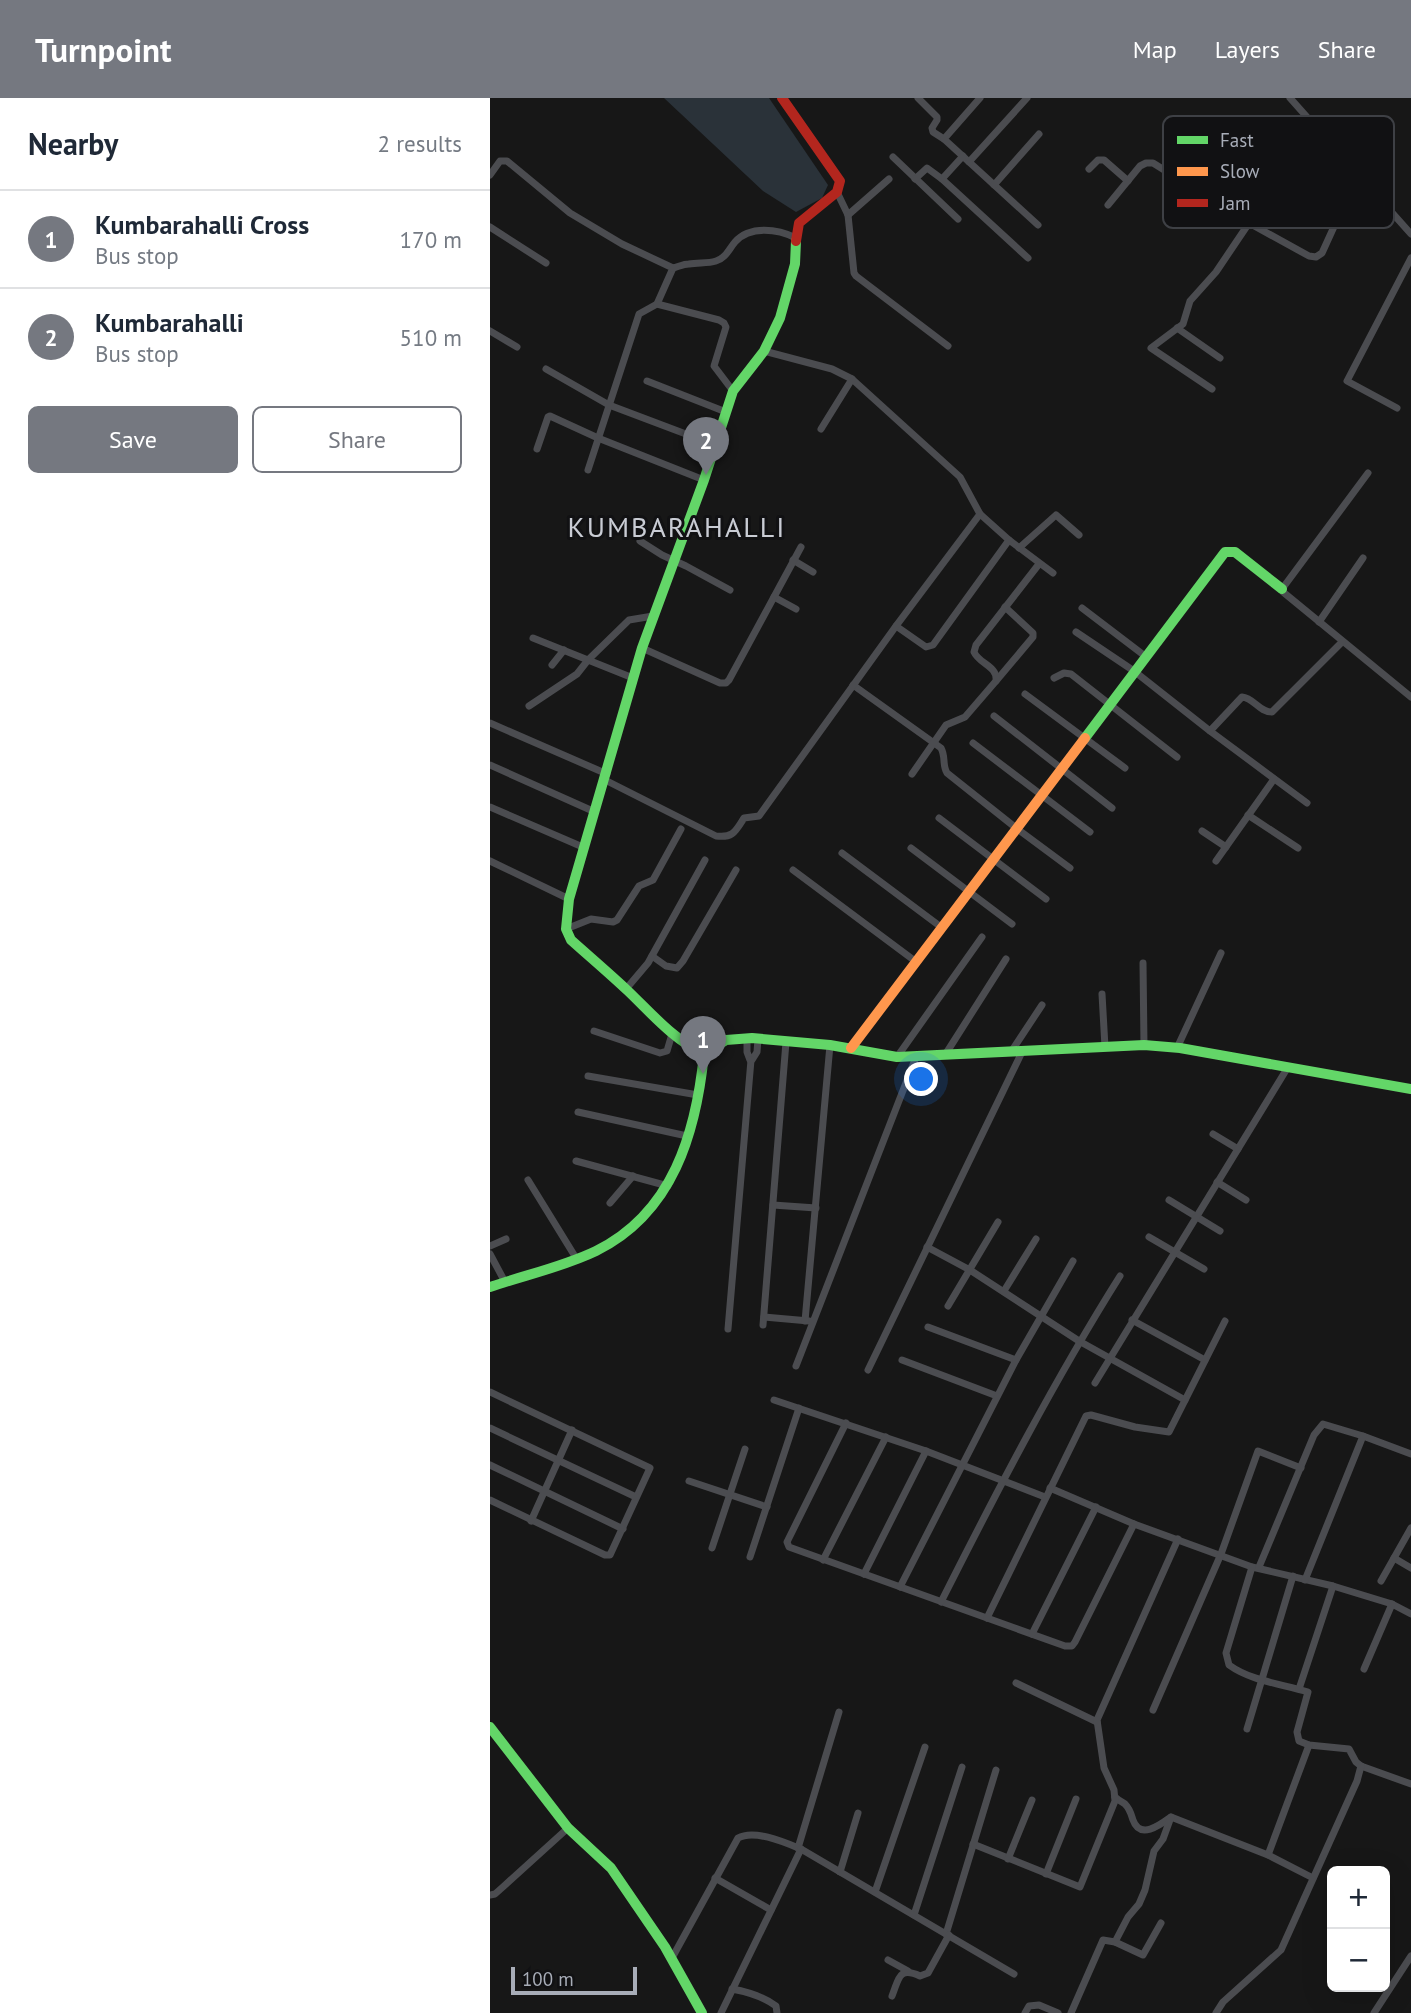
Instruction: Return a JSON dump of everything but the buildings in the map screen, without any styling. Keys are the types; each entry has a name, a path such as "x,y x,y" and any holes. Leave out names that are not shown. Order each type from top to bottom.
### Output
{"street":[{"path":"704,1054 692,1049 672,1034 571,940 566,929 569,899 642,648 704,480 733,391 764,351 780,318 794,264 799,223 841,186 782,98"},
{"path":"918,98 937,117 933,132 1038,225"},
{"path":"944,139 980,98"},
{"path":"969,162 1027,98"},
{"path":"1290,98 1306,116"},
{"path":"994,185 1039,134"},
{"path":"942,180 963,156"},
{"path":"893,157 958,219"},
{"path":"1089,169 1098,160 1104,160 1128,181"},
{"path":"490,175 500,161 507,161 570,213 622,244 673,268 718,261 744,234 755,231 783,231 796,239"},
{"path":"1108,205 1140,166 1153,163 1163,169"},
{"path":"915,178 927,168 1028,258"},
{"path":"848,215 888,179"},
{"path":"837,192 848,215 856,276 948,346"},
{"path":"1394,215 1411,234"},
{"path":"490,227 546,263"},
{"path":"1212,389 1151,348 1180,326 1190,300 1216,272 1246,228"},
{"path":"1258,228 1309,256 1316,257 1322,253 1333,228"},
{"path":"1398,408 1347,381 1411,258"},
{"path":"588,470 639,314 657,304 673,268"},
{"path":"657,304 724,323 726,327 714,366 733,391"},
{"path":"1180,326 1220,358"},
{"path":"490,331 517,347"},
{"path":"764,351 832,369 852,379 960,477 980,514 1053,573"},
{"path":"546,369 610,405 715,445"},
{"path":"821,429 852,379"},
{"path":"647,381 726,412"},
{"path":"537,449 549,416 704,480"},
{"path":"1282,589 1368,473"},
{"path":"490,723 606,777 716,836 726,837 736,830 744,818 759,816 896,625 980,514"},
{"path":"1019,548 1056,515 1079,535"},
{"path":"896,625 926,647 933,645 1009,540"},
{"path":"640,541 674,562 730,590"},
{"path":"642,648 720,683 726,683 801,547"},
{"path":"851,1048 1225,552 1235,552 1411,697"},
{"path":"1319,622 1363,558"},
{"path":"793,560 813,572"},
{"path":"996,681 995,671 976,657 976,645 1039,564"},
{"path":"774,597 796,609"},
{"path":"912,774 946,725 965,717 1033,637 1033,633 1005,607"},
{"path":"1082,608 1145,656"},
{"path":"529,706 577,674 629,620 653,617"},
{"path":"1076,632 1134,671 1210,732 1307,803"},
{"path":"533,638 633,678"},
{"path":"1210,732 1242,697 1250,699 1264,711 1272,712 1342,642"},
{"path":"552,665 564,650"},
{"path":"1054,678 1064,673 1071,674 1177,757"},
{"path":"853,685 941,748 947,773 1070,868"},
{"path":"1026,694 1125,768"},
{"path":"994,716 1112,808"},
{"path":"973,744 1090,832"},
{"path":"490,765 595,812"},
{"path":"1216,861 1274,779"},
{"path":"490,807 585,848"},
{"path":"1248,815 1297,848"},
{"path":"939,818 1046,899"},
{"path":"566,929 591,919 613,922 617,920 639,886 653,880 681,828"},
{"path":"1202,831 1226,847"},
{"path":"911,848 1012,924"},
{"path":"842,853 941,927"},
{"path":"626,989 652,956 705,860"},
{"path":"490,861 569,899"},
{"path":"652,956 666,966 677,968 736,870"},
{"path":"793,870 915,961"},
{"path":"898,1058 982,937"},
{"path":"1177,1048 1221,953"},
{"path":"945,1055 1006,959"},
{"path":"1143,963 1144,1045"},
{"path":"1102,993 1105,1048"},
{"path":"868,1370 1016,1052 1042,1005"},
{"path":"594,1031 660,1053 667,1051 672,1034"},
{"path":"704,1054 726,1040 752,1039 830,1045 898,1058 1144,1045 1177,1048 1411,1088"},
{"path":"728,1329 751,1060 747,1052 752,1039"},
{"path":"786,1042 764,1321 809,1321"},
{"path":"809,1321 830,1045"},
{"path":"490,1287 576,1258 611,1242 650,1209 668,1186 679,1161 703,1074 704,1054"},
{"path":"796,1366 809,1321 916,1057"},
{"path":"1095,1383 1288,1067"},
{"path":"587,1076 698,1095"},
{"path":"578,1112 687,1136"},
{"path":"1213,1135 1238,1149"},
{"path":"576,1161 668,1186"},
{"path":"610,1203 633,1176"},
{"path":"528,1180 576,1258"},
{"path":"1217,1182 1247,1200"},
{"path":"1169,1200 1220,1231"},
{"path":"773,1205 816,1208"},
{"path":"948,1306 998,1223"},
{"path":"1149,1237 1204,1269"},
{"path":"490,1246 506,1239"},
{"path":"1004,1292 1036,1239"},
{"path":"927,1247 970,1270 1079,1340 1185,1400"},
{"path":"490,1254 505,1282"},
{"path":"900,1587 1016,1360 1073,1262"},
{"path":"941,1602 1002,1481 1079,1340 1120,1276"},
{"path":"1132,1320 1205,1360"},
{"path":"987,1618 1086,1416 1167,1432 1225,1321"},
{"path":"928,1327 1016,1360"},
{"path":"902,1360 997,1396"},
{"path":"490,1500 610,1555 650,1469 649,1466 572,1430 491,1395"},
{"path":"774,1400 926,1451 1045,1497"},
{"path":"750,1557 799,1408"},
{"path":"846,1423 787,1542 789,1547 1032,1634 1072,1646 1134,1524"},
{"path":"1411,1454 1322,1424 1314,1435 1255,1567 1226,1653 1228,1665 1235,1669 1308,1693 1297,1732 1299,1741 1309,1745 1349,1749 1356,1762 1362,1766 1411,1784"},
{"path":"490,1428 636,1497"},
{"path":"531,1521 572,1430"},
{"path":"1304,1580 1363,1436"},
{"path":"823,1560 886,1437"},
{"path":"712,1548 745,1449"},
{"path":"864,1574 926,1451"},
{"path":"1153,1710 1221,1554 1258,1451 1301,1468"},
{"path":"490,1465 623,1529"},
{"path":"689,1481 767,1507"},
{"path":"1050,1488 1134,1524 1255,1567 1333,1586 1392,1604 1411,1614"},
{"path":"1032,1634 1096,1507"},
{"path":"1381,1581 1411,1528"},
{"path":"1171,1817 1157,1828 1148,1830 1140,1829 1133,1823 1126,1805 1115,1797 1104,1768 1097,1723 1178,1539"},
{"path":"1394,1558 1411,1568"},
{"path":"1247,1729 1293,1576"},
{"path":"1299,1689 1333,1586"},
{"path":"1364,1669 1392,1604"},
{"path":"1016,1683 1097,1723"},
{"path":"721,2013 799,1848 839,1712"},
{"path":"490,1727 568,1828 611,1868 672,1958 702,2013"},
{"path":"1268,1854 1309,1745"},
{"path":"875,1892 925,1747"},
{"path":"1216,2013 1223,2002 1281,1950 1362,1766"},
{"path":"914,1915 962,1767"},
{"path":"888,1960 920,1976 928,1973 947,1934 996,1770"},
{"path":"974,1844 1080,1887 1115,1797"},
{"path":"1046,1874 1076,1799"},
{"path":"1008,1859 1032,1801"},
{"path":"840,1872 858,1813"},
{"path":"1171,1817 1268,1854 1313,1878"},
{"path":"1115,1942 1128,1917 1139,1904 1154,1851 1163,1839 1171,1817"},
{"path":"490,1895 495,1894 568,1828"},
{"path":"672,1958 738,1838 746,1834 778,1839 799,1848 1014,1973"},
{"path":"715,1878 771,1910"},
{"path":"1071,2013 1103,1940 1115,1942 1143,1955 1161,1923"},
{"path":"1374,2013 1411,1956"},
{"path":"892,1996 901,1974 909,1971"},
{"path":"732,1989 746,1991 769,2001 776,2006 777,2013"},
{"path":"1025,2013 1029,2006 1036,2004 1058,2013"}],"shaded area":[{"path":"664,98 769,98 828,185 822,198 796,212 763,191"}],"traffic: fast":[{"path":"704,1054 673,1034 571,940 566,929 569,899 642,648 704,480 733,391 764,351 780,318 795,264 796,241"},
{"path":"1085,738 1225,552 1235,552 1282,589"},
{"path":"490,1287 596,1251 622,1235 644,1215 662,1193 687,1141 695,1113 704,1054 726,1040 752,1038 830,1045 897,1057 1144,1045 1180,1048 1411,1089"},
{"path":"490,1727 568,1828 611,1868 665,1947 702,2013"}],"traffic: slow":[{"path":"851,1048 1085,738"}],"traffic: jam":[{"path":"782,98 840,181 837,192 799,223 796,241"}],"place":[{"name":"Kumbarahalli","path":"706,475"},
{"name":"Kumbarahalli Cross","path":"703,1074"}],"district":[{"name":"KUMBARAHALLI","path":"677,526"}]}
